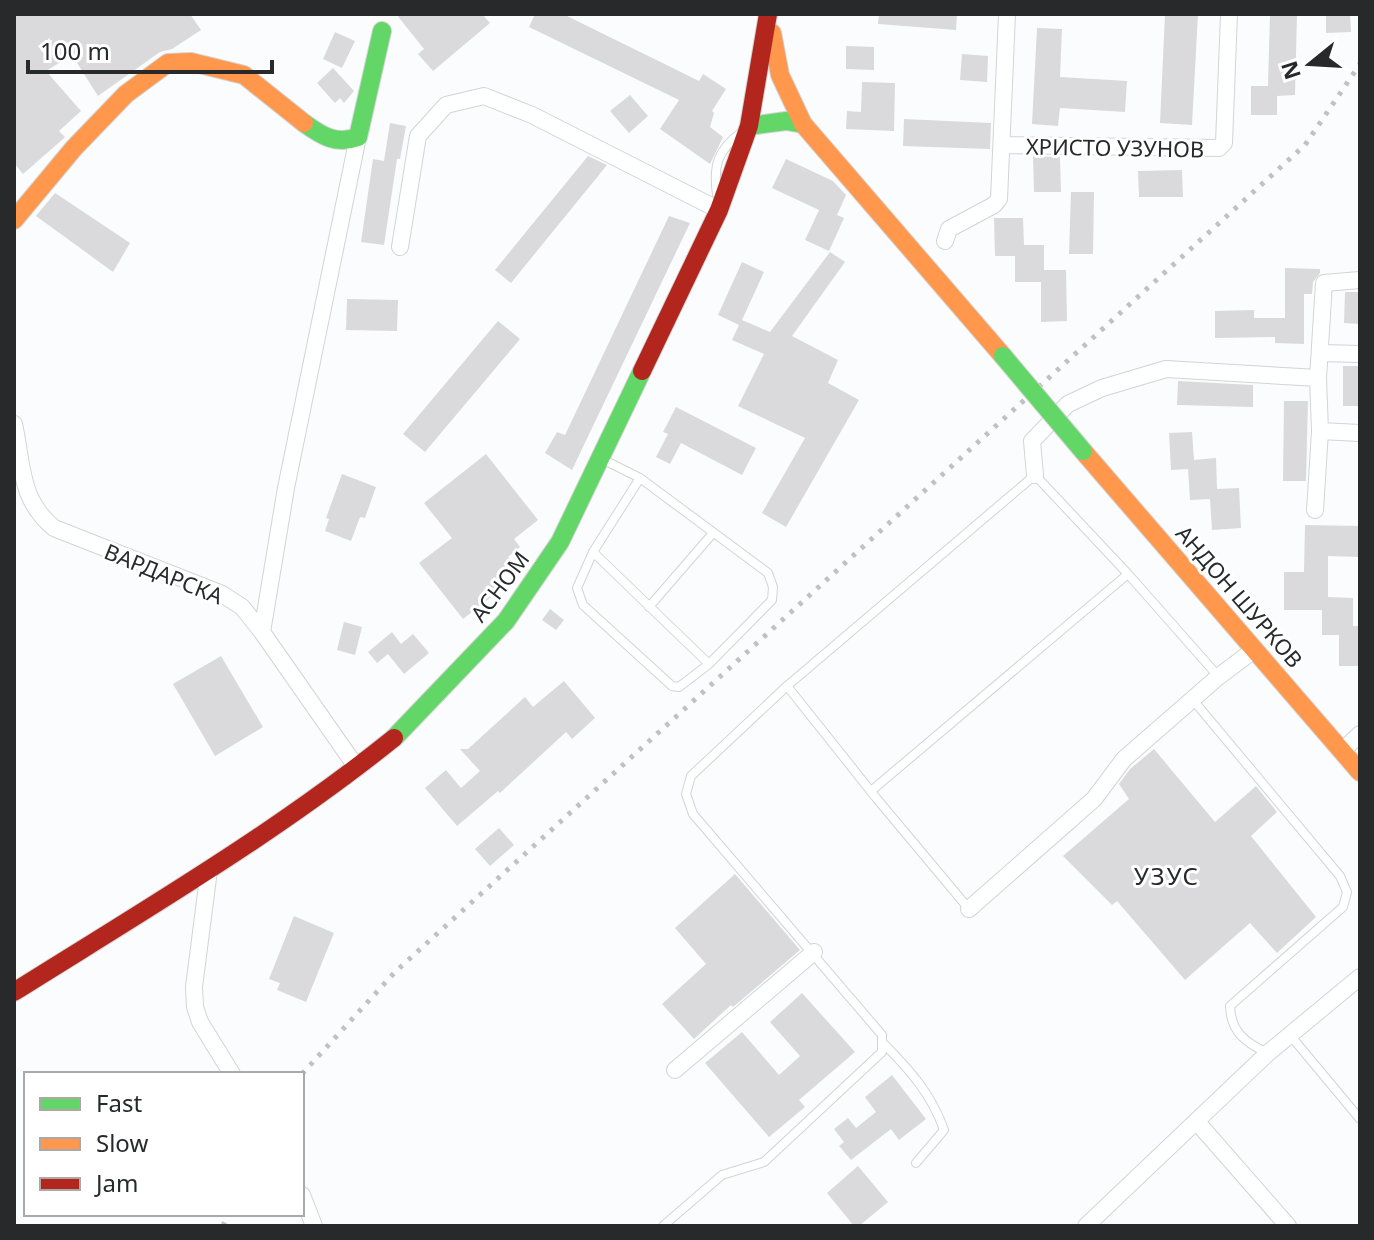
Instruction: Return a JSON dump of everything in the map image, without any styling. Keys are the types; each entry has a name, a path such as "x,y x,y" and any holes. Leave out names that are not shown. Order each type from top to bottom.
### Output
{"street":[{"name":"АНДОН ШУРКОВ","path":"768,14 780,75 803,124 1360,772"},
{"name":"АСНОМ","path":"14,992 209,870 357,768 398,735 506,621 560,542 719,210 749,126 768,14"},
{"path":"945,241 949,229 994,205 999,199 1004,145 1007,14"},
{"name":"ХРИСТО УЗУНОВ","path":"1004,145 1213,149 1224,143 1229,14"},
{"path":"262,632 286,488 382,31"},
{"path":"14,220 64,159 126,94 168,63 191,62 244,75 306,125 331,140 347,141 358,137"},
{"path":"400,247 418,136 446,105 484,96 532,115 719,210"},
{"path":"749,126 786,121 803,124"},
{"path":"1315,510 1324,283 1360,280"},
{"path":"1321,353 1360,354"},
{"path":"1035,475 1032,441 1068,404 1102,388 1166,369 1318,378"},
{"name":"ВАРДАРСКА","path":"14,424 25,488 37,515 54,528 222,594 242,607 357,768"},
{"path":"1320,431 1360,433"},
{"path":"969,909 1094,799 1124,759 1218,677 1254,650"},
{"path":"1342,751 1360,734"},
{"path":"209,870 194,987 195,1007 200,1022 231,1072"},
{"path":"675,1070 814,952"},
{"path":"1086,1226 1268,1053 1360,977"},
{"path":"1197,1122 1288,1226"},
{"path":"304,1200 314,1226"}],"lane":[{"path":"601,459 640,478 768,573 773,587 772,600 709,664 686,683 672,686 583,605 577,588 593,552 640,478"},
{"path":"663,1226 722,1175 764,1162 882,1052 884,1044 882,1035 814,952 693,814 686,794 691,776 787,686 1035,475 1128,574 1218,677"},
{"path":"649,607 713,533"},
{"path":"593,552 709,664"},
{"path":"871,791 1128,574"},
{"path":"787,686 969,909"},
{"path":"1193,700 1340,876 1347,892 1343,907 1230,1006 1231,1023 1238,1034 1268,1053"},
{"path":"1290,1035 1360,1119"},
{"path":"884,1044 914,1074 937,1109 944,1130 916,1163"}],"building":[{"path":"14,14 190,14 201,30 172,49 160,52 98,96 72,55 46,71 81,111 59,131 65,137 23,174 14,163"},
{"path":"396,14 482,14 490,23 433,71 418,54 424,49"},
{"path":"535,14 563,14 699,81 703,74 726,89 712,111 710,127 723,137 710,164 660,129 679,100 529,27"},
{"path":"879,14 957,14 956,30 878,24"},
{"path":"1165,14 1198,14 1192,125 1160,123"},
{"path":"1270,14 1297,14 1295,95 1277,96 1277,115 1251,115 1251,86 1268,86"},
{"path":"1326,14 1350,14 1351,32 1326,33"},
{"path":"1037,28 1062,29 1060,77 1127,81 1125,112 1060,108 1058,126 1032,124"},
{"path":"335,32 355,41 342,68 323,59"},
{"path":"846,46 874,47 874,70 846,69"},
{"path":"962,54 988,56 987,82 960,80"},
{"path":"333,68 354,91 344,103 340,98 335,103 317,83"},
{"path":"862,82 895,83 894,131 846,129 847,111 861,112"},
{"path":"630,95 648,116 629,133 610,111"},
{"path":"904,119 991,123 990,149 903,146"},
{"path":"390,123 406,126 400,159 397,159 384,245 361,242 373,159 384,161"},
{"path":"588,156 607,165 511,283 495,270"},
{"path":"1033,156 1060,157 1061,192 1034,192"},
{"path":"786,159 833,181 846,195 837,215 844,218 829,251 805,240 819,210 772,188"},
{"path":"1182,170 1183,197 1139,197 1138,171"},
{"path":"1071,192 1094,192 1093,254 1069,254"},
{"path":"55,193 130,243 113,272 36,216"},
{"path":"669,216 690,223 572,470 545,453 557,432 565,435"},
{"path":"994,218 1023,218 1024,245 1044,245 1044,270 1066,270 1067,321 1041,322 1041,282 1015,282 1015,256 995,256"},
{"path":"830,252 845,262 792,336 838,360 828,383 859,400 786,527 762,513 805,438 738,406 764,354 732,340 739,325 718,315 742,262 764,272 742,320 770,332"},
{"path":"1285,268 1320,269 1313,282 1312,294 1304,294 1304,344 1275,343 1275,337 1215,338 1215,311 1254,310 1254,318 1285,318"},
{"path":"1345,292 1360,292 1360,324 1344,323"},
{"path":"347,299 398,300 397,331 346,330"},
{"path":"498,321 520,339 425,452 403,434"},
{"path":"1343,366 1360,366 1360,406 1343,406"},
{"path":"1178,381 1253,385 1253,407 1177,405"},
{"path":"1284,401 1308,401 1306,481 1283,481"},
{"path":"676,407 756,448 742,475 681,443 670,464 656,457 668,434 663,432"},
{"path":"1192,432 1194,460 1216,458 1217,489 1239,488 1241,528 1212,530 1210,499 1190,500 1188,469 1171,470 1169,433"},
{"path":"486,454 538,520 514,539 520,547 508,557 514,564 495,579 503,588 463,619 419,563 452,538 424,503"},
{"path":"342,474 376,487 365,518 360,517 351,541 325,531 329,519 326,518"},
{"path":"1305,525 1360,526 1360,557 1328,556 1328,597 1353,598 1353,626 1360,626 1360,666 1339,666 1339,635 1322,635 1322,610 1284,610 1284,572 1304,572"},
{"path":"550,609 564,620 556,630 542,620"},
{"path":"344,622 362,627 355,655 337,650"},
{"path":"392,632 401,644 413,634 429,653 404,674 388,654 377,663 368,652"},
{"path":"221,656 263,727 215,756 173,684"},
{"path":"564,681 595,718 572,739 566,732 500,793 498,791 457,826 425,788 446,770 461,788 480,771 460,749 468,749 525,697 533,707"},
{"path":"1154,749 1215,822 1256,786 1277,812 1251,836 1316,917 1277,953 1250,923 1185,980 1117,901 1112,905 1063,856 1129,799 1119,784 1130,769"},
{"path":"499,828 514,845 490,866 475,849"},
{"path":"735,874 800,950 694,1039 662,1004 706,964 675,928"},
{"path":"294,916 334,933 306,1002 277,990 280,983 269,979"},
{"path":"802,993 855,1052 799,1100 805,1107 769,1137 705,1063 742,1032 779,1075 800,1056 770,1022"},
{"path":"892,1075 926,1119 899,1140 891,1129 851,1160 839,1146 844,1142 834,1129 848,1118 856,1128 876,1112 865,1097"},
{"path":"858,1166 888,1202 859,1226 854,1226 827,1193"}],"railway":[{"path":"304,1072 395,972 1305,145 1360,64"},
{"path":"223,1226 227,1216"}],"traffic: fast":[{"path":"304,123 330,138 343,140 358,137 382,31"},
{"path":"749,126 786,121 803,124"},
{"path":"1003,356 1083,451"},
{"path":"394,738 506,621 560,542 642,371"}],"traffic: slow":[{"path":"772,33 780,75 803,124 1003,356"},
{"path":"14,220 74,148 126,94 168,63 191,62 244,75 304,123"},
{"path":"1083,451 1360,772"}],"traffic: jam":[{"path":"642,371 719,210 749,126 768,14"},
{"path":"14,992 256,839 394,738"}],"district":[{"name":"УЗУС","path":"1167,875"}]}
